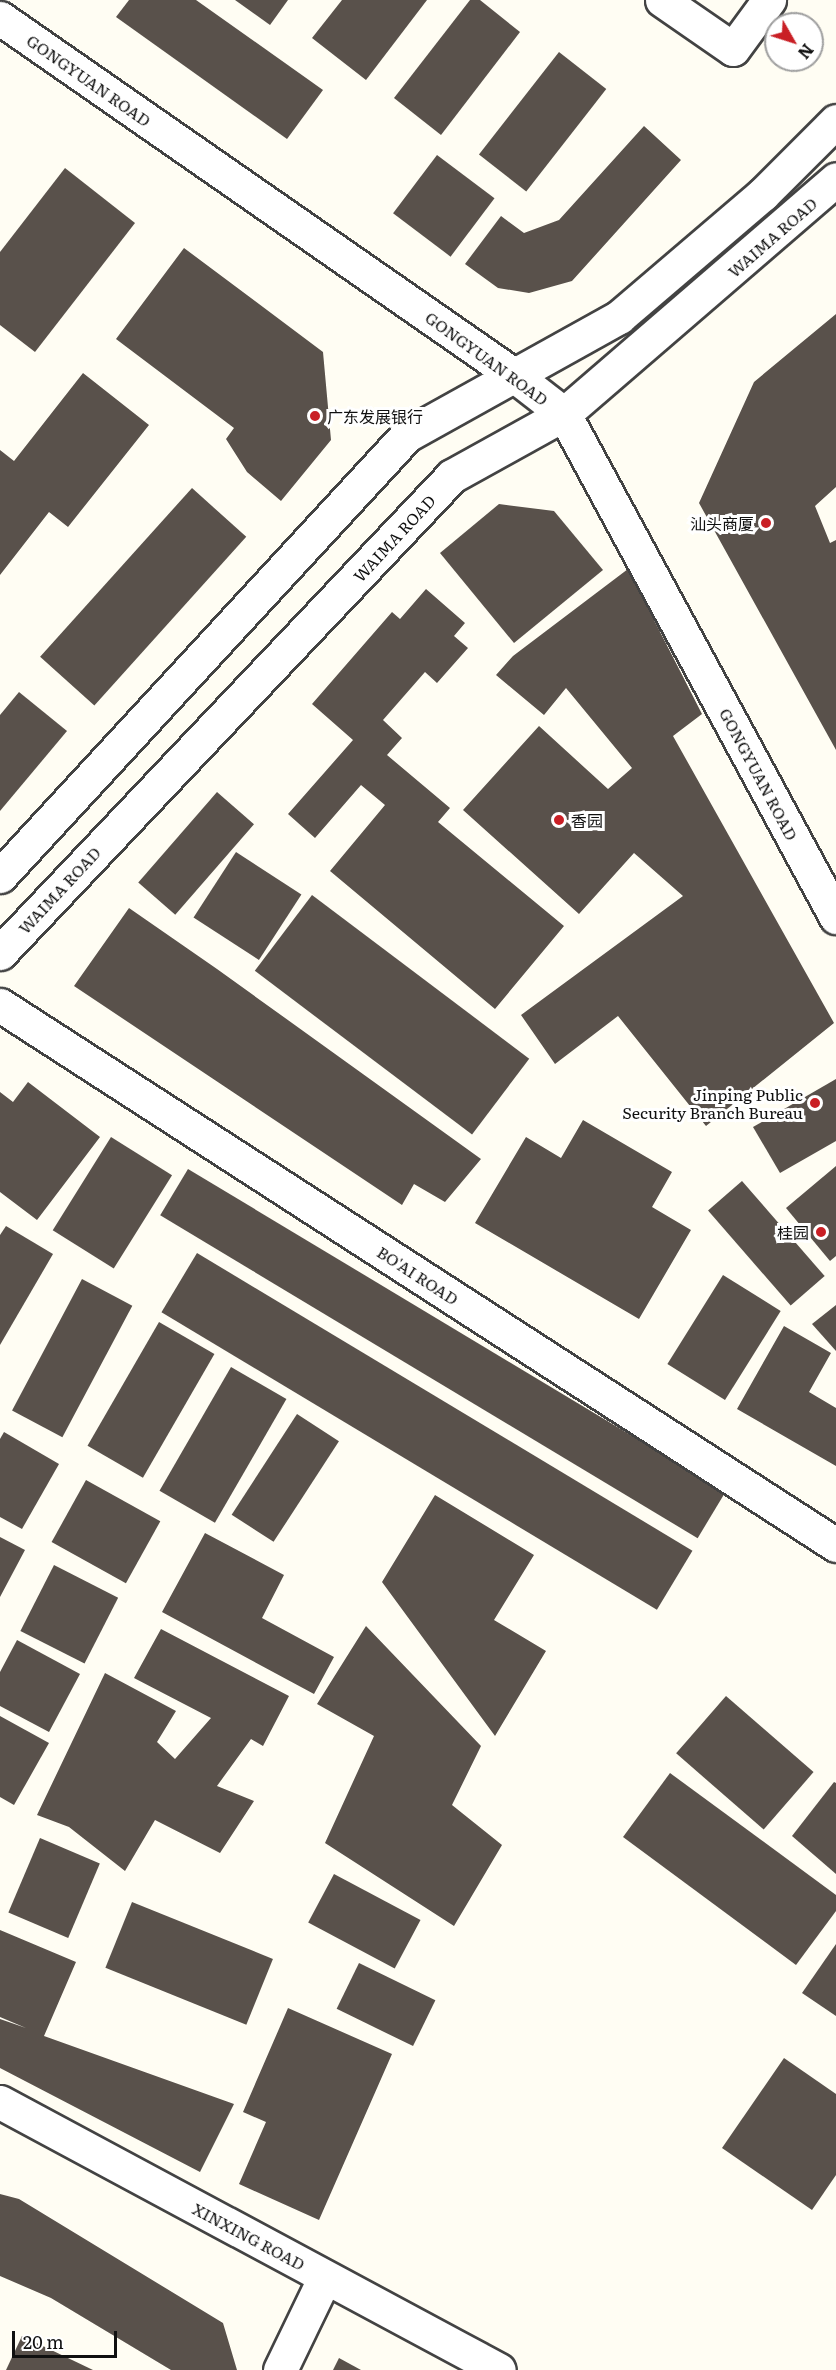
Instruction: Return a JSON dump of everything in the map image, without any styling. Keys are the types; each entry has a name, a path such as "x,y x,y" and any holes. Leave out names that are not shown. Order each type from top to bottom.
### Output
{"street":[{"path":"662,0 733,50 769,0"},
{"name":"GONGYUAN ROAD","path":"0,18 515,376 564,414 836,917"},
{"path":"0,876 407,435 619,317 763,194 836,121"},
{"name":"WAIMA ROAD","path":"0,953 452,476 564,414 831,190"},
{"name":"BO'AI ROAD","path":"0,1005 836,1545"},
{"name":"XINXING ROAD","path":"0,2102 499,2370"},
{"path":"280,2370 325,2277"}],"building":[{"path":"129,0 196,0 323,90 287,139 116,17"},
{"path":"235,0 288,0 270,25"},
{"path":"342,0 427,0 366,80 312,38"},
{"path":"470,0 480,0 520,32 441,135 394,98"},
{"path":"559,52 606,89 526,191 479,154"},
{"path":"644,126 681,160 572,281 529,293 498,288 465,264 501,216 524,233 559,220"},
{"path":"437,155 495,198 451,257 393,213"},
{"path":"65,168 135,223 35,352 0,325 0,252"},
{"path":"184,248 323,352 331,440 281,501 247,472 226,439 234,428 116,339"},
{"name":"汕头商厦","path":"836,314 836,487 815,506 830,543 836,540 836,750 699,503 754,382"},
{"path":"83,373 149,425 68,527 49,512 0,575 0,450 14,461"},
{"path":"192,488 246,537 94,706 40,657"},
{"path":"499,504 554,511 603,570 514,643 440,553"},
{"path":"628,569 702,714 673,736 834,1023 706,1126 618,1016 555,1064 521,1015 683,896 634,853 579,914 463,810 539,726 608,789 632,768 566,688 544,715 496,675 513,656"},
{"path":"426,589 465,623 454,636 468,648 437,683 425,672 383,720 402,738 387,755 450,808 438,822 564,926 495,1009 330,871 385,805 361,785 315,838 288,814 353,740 312,704 392,612 400,619"},
{"path":"19,692 67,731 0,811 0,715"},
{"path":"217,792 254,824 175,915 138,883"},
{"path":"236,852 301,894 259,960 194,917"},
{"path":"312,895 529,1059 472,1135 255,971"},
{"path":"129,908 481,1159 445,1202 414,1184 402,1205 74,986"},
{"name":"Jinping Public Security Branch Bureau","path":"836,1079 836,1141 780,1173 753,1127"},
{"path":"28,1082 100,1137 37,1220 0,1192 0,1092 13,1102"},
{"path":"583,1120 672,1172 652,1207 691,1230 639,1319 475,1223 526,1137 561,1158"},
{"path":"111,1137 172,1175 114,1268 53,1230"},
{"name":"桂园","path":"836,1166 836,1256 830,1261 786,1208"},
{"path":"188,1169 725,1492 698,1538 160,1215"},
{"path":"742,1181 825,1276 791,1306 708,1211"},
{"path":"6,1226 53,1254 0,1345 0,1235"},
{"path":"197,1253 692,1551 657,1610 161,1312"},
{"path":"723,1275 781,1311 725,1400 667,1364"},
{"path":"82,1279 132,1306 62,1437 12,1411"},
{"path":"836,1305 836,1351 812,1324"},
{"path":"159,1322 214,1354 143,1478 88,1446"},
{"path":"784,1326 831,1353 809,1392 836,1408 836,1466 737,1409"},
{"path":"231,1367 286,1399 215,1523 160,1491"},
{"path":"297,1414 339,1441 274,1542 232,1515"},
{"path":"4,1432 59,1464 22,1529 0,1517 0,1439"},
{"path":"86,1480 160,1521 126,1583 52,1542"},
{"path":"435,1495 534,1555 494,1620 546,1651 495,1736 382,1582"},
{"path":"205,1533 284,1575 262,1618 334,1657 314,1694 162,1612"},
{"path":"0,1537 25,1550 0,1597"},
{"path":"54,1565 118,1598 85,1664 20,1631"},
{"path":"366,1626 481,1746 452,1805 502,1845 454,1926 325,1843 374,1736 317,1704"},
{"path":"161,1629 289,1696 263,1746 251,1739 217,1786 254,1801 220,1853 155,1820 125,1871 69,1827 37,1815 105,1673 176,1711 157,1742 175,1759 211,1718 134,1678"},
{"path":"17,1640 80,1674 49,1732 0,1706 0,1672"},
{"path":"726,1696 814,1772 764,1829 676,1753"},
{"path":"0,1716 49,1743 14,1805 0,1797"},
{"path":"670,1773 836,1895 836,1911 796,1965 623,1837"},
{"path":"834,1782 836,1783 836,1874 792,1836"},
{"path":"40,1838 100,1863 68,1938 8,1913"},
{"path":"334,1874 421,1920 395,1969 308,1923"},
{"path":"132,1902 273,1959 246,2025 105,1968"},
{"path":"0,1930 76,1962 44,2036 234,2104 200,2172 0,2068 0,2019 26,2028 0,2017"},
{"path":"836,1944 836,2016 802,1993"},
{"path":"359,1963 435,2000 413,2046 337,2009"},
{"path":"288,2008 392,2054 319,2220 239,2184 266,2122 243,2112"},
{"path":"784,2058 836,2094 836,2175 812,2210 722,2148"},
{"path":"0,2194 19,2199 223,2323 237,2370 171,2370 51,2298 0,2276"},
{"path":"22,2336 93,2370 6,2370"},
{"path":"339,2358 361,2370 333,2370"}],"place":[{"name":"广东发展银行","path":"315,416"},
{"name":"汕头商厦","path":"766,523"},
{"name":"香园","path":"559,820"},
{"name":"Jinping Public Security Branch Bureau","path":"815,1103"},
{"name":"桂园","path":"821,1232"}]}
